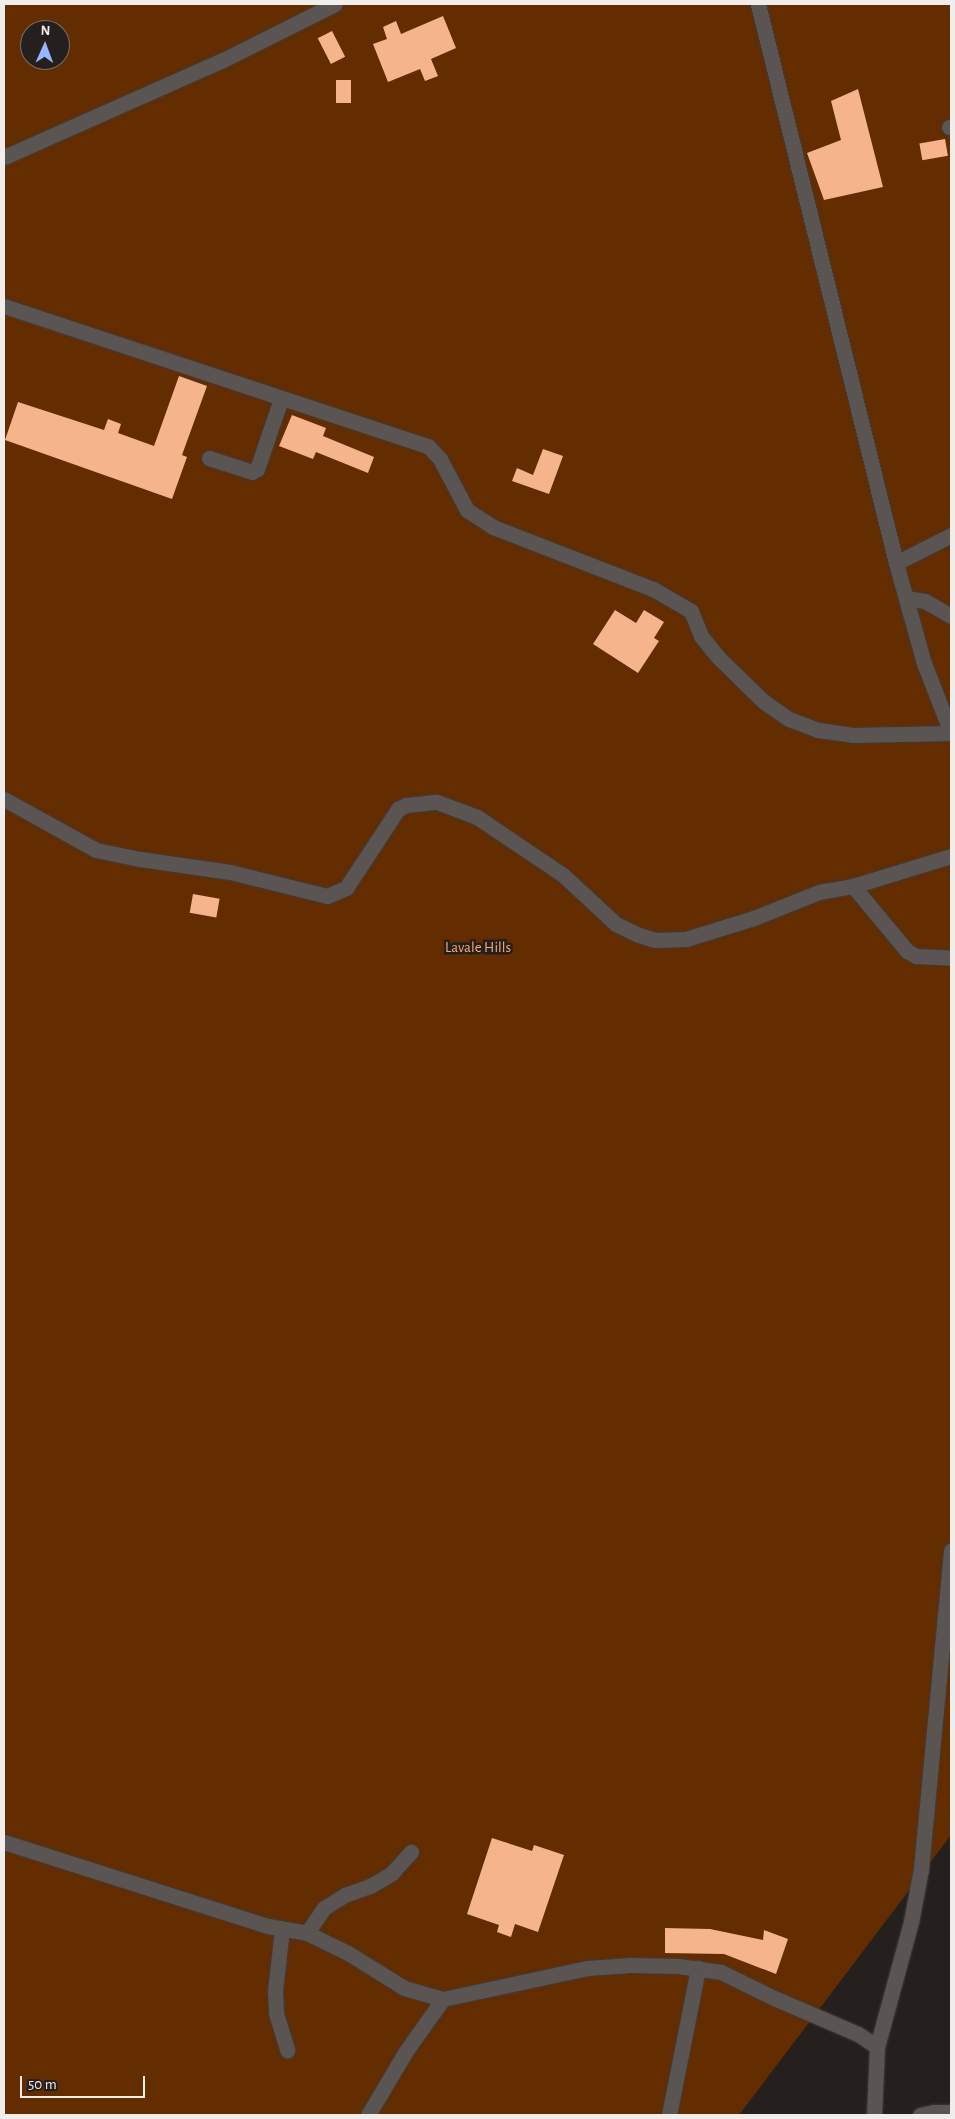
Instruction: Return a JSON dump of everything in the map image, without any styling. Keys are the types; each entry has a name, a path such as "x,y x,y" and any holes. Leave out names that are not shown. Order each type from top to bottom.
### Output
{"street":[{"path":"4,158 221,61 332,4"},
{"path":"4,306 359,425 394,433 428,446 440,459 467,510 493,527 653,588 691,611 701,636 719,658 763,700 789,719 818,730 853,735 951,733 924,662 896,563 758,4"},
{"path":"209,458 252,472 257,469 281,399"},
{"path":"896,563 951,535"},
{"path":"906,598 925,601 951,616"},
{"path":"4,799 96,850 140,860 230,872 328,896 346,888 398,809 406,805 437,802 477,818 564,874 592,904 616,924 655,940 686,939 754,918 819,892 853,886 951,856"},
{"path":"853,886 907,951 916,956 951,958"},
{"path":"874,2115 877,2047 911,1922 921,1869 951,1550"},
{"path":"4,1842 282,1928 307,1933 348,1953 404,1988 443,2000 587,1968 640,1965 698,1968 721,1972 774,1998 858,2034 877,2047"},
{"path":"307,1933 324,1908 345,1895 370,1886 391,1874 411,1852"},
{"path":"282,1928 275,1991 276,2013 287,2050"},
{"path":"669,2115 698,1968"},
{"path":"368,2115 406,2051 443,2000"},
{"path":"920,2115 934,2112 951,2112"}],"green space":[{"name":"Lavale Hills","path":"4,4 951,4 951,1835 739,2115 4,2115"}],"building":[{"path":"443,16 456,48 431,59 438,76 425,81 420,69 388,82 373,44 387,39 383,27 396,21 401,34"},
{"path":"332,31 345,57 331,64 318,38"},
{"path":"336,80 351,80 351,103 336,103"},
{"path":"858,89 883,187 824,200 807,153 841,140 831,101"},
{"path":"945,139 948,156 922,160 919,144"},
{"path":"179,376 207,386 182,455 187,457 172,499 5,440 18,402 104,430 108,419 121,424 118,433 154,446"},
{"path":"292,415 326,428 323,436 374,457 368,473 316,452 313,459 279,446"},
{"path":"543,449 563,456 549,494 512,481 517,468 533,475"},
{"path":"615,610 636,623 644,610 664,622 654,638 659,641 638,673 593,644"},
{"path":"193,894 220,899 216,917 190,913"},
{"path":"492,1838 532,1851 534,1845 564,1855 538,1932 515,1924 511,1937 497,1932 499,1925 467,1914"},
{"path":"665,1928 710,1929 763,1940 764,1930 788,1939 776,1974 724,1954 665,1953"}]}
